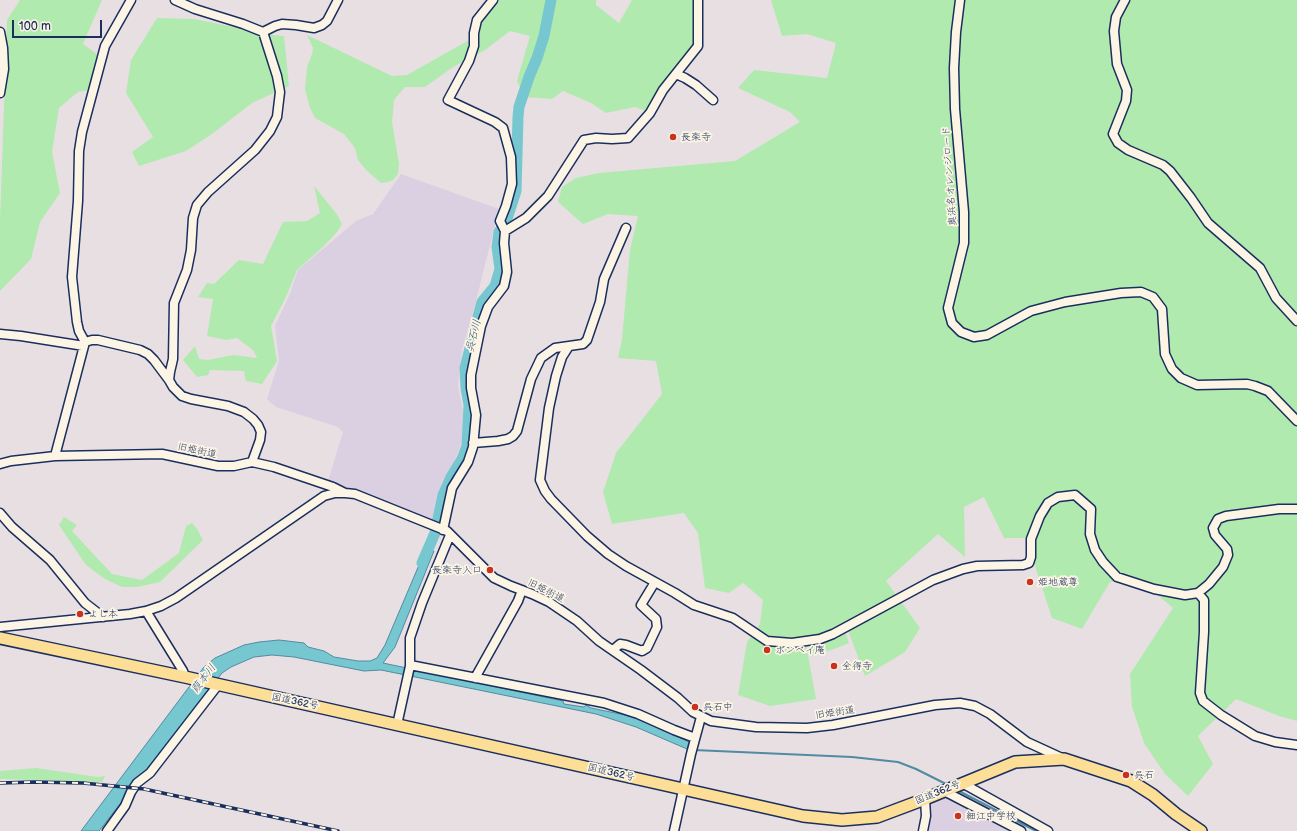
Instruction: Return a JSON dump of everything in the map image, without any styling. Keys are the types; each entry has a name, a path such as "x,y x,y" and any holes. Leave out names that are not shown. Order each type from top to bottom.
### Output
{"highway":[{"name":"国道362号","path":"0,638 187,678 803,816 842,820 877,817 1015,762 1064,759 1131,780 1153,794 1197,830"}],"street":[{"path":"55,456 85,344 77,322 72,277 78,201 79,151 82,132 105,46 131,0"},
{"path":"175,0 195,9 263,32 282,24 314,28 322,25 327,21 338,0"},
{"path":"397,725 410,665 410,638 444,531 452,488 468,462 473,443 476,414 471,388 471,376 481,326 488,307 504,286 507,272 504,243 505,231 500,221 512,184 511,157 503,128 495,122 448,100 469,61 474,46 474,33 477,20 492,0"},
{"path":"505,231 526,218 548,196 584,140 596,138 628,138 650,113 663,90 698,46 698,0"},
{"name":"奥浜名オレンジロード","path":"960,0 954,68 955,108 964,212 964,243 948,308 952,323 962,332 974,337 981,336 1032,310 1066,302 1120,293 1141,292 1153,297 1162,309 1165,354 1172,369 1181,378 1197,385 1247,384 1255,386 1268,391 1297,421"},
{"path":"1126,0 1116,17 1114,31 1117,64 1127,90 1126,101 1113,134 1118,143 1128,150 1163,165 1170,171 1208,222 1260,268 1276,298 1297,321"},
{"path":"0,32 3,48 4,69 0,93"},
{"path":"169,380 173,359 174,303 187,270 193,218 197,205 208,192 255,150 270,131 276,117 280,92 277,76 263,32"},
{"path":"676,74 686,78 696,85 713,100"},
{"path":"473,443 498,441 513,436 517,431 531,379 541,358 555,348 584,344 587,340 600,302 604,280 626,228"},
{"path":"0,334 85,344 92,340 98,340 140,350 148,354 173,387 182,396 228,406 244,412 253,419 261,432 260,440 252,462"},
{"path":"569,346 562,357 554,382 549,408 540,480 545,491 587,536 608,554 694,606 733,618 767,641 792,644 820,639 839,631 934,580 963,569 977,566 1023,565 1029,563 1031,558 1032,539 1040,516 1048,503 1058,497 1075,495 1091,509 1090,534 1095,550 1103,562 1117,577 1154,589 1185,595 1198,593 1209,584 1223,567 1228,555 1227,549 1215,535 1213,528 1218,519 1226,516 1279,509 1297,509"},
{"name":"旧姫街道","path":"0,464 11,461 55,456 162,454 218,466 234,466 252,462 274,467 333,487 345,493 355,494 444,531 494,578 549,602 577,621 599,641 641,670 701,717 716,722 756,728 807,728 833,725 935,705 960,703 975,706 990,714 1028,742 1064,759"},
{"path":"0,627 103,617 146,611 161,606 176,598 324,496 335,493 345,493"},
{"path":"0,513 12,527 50,560 85,603 103,617"},
{"path":"613,650 620,644 642,651 647,648 657,627 656,619 641,605 656,582"},
{"path":"475,678 518,601 522,590"},
{"path":"1198,593 1204,600 1204,632 1200,693 1203,701 1220,715 1255,736 1275,742 1297,745"},
{"path":"146,611 187,678"},
{"path":"410,665 604,703 638,714 695,739"},
{"path":"106,831 125,806 137,783 150,773 217,685"},
{"path":"674,831 701,717"},
{"path":"962,783 1048,831"},
{"path":"944,791 1021,831"},
{"path":"923,831 926,816 925,799"}],"shaded area":[{"path":"401,174 499,209 475,305 462,349 458,386 463,411 464,436 454,462 443,480 437,496 432,521 328,481 343,432 338,427 276,407 267,399 279,361 275,326 289,296 298,270 356,221 373,214"},
{"name":"細江中学校","path":"948,795 1017,831 925,831 930,802"}],"green space":[{"path":"20,0 102,0 83,44 97,54 90,90 78,92 59,108 52,152 60,193 40,222 31,259 0,291 0,221 7,20"},
{"path":"489,0 596,0 596,5 619,23 632,0 700,0 698,46 667,85 652,113 635,107 606,113 591,103 563,91 552,99 525,97 517,81 530,36 510,31 485,50 453,67 425,87 405,87 394,100 392,122 399,164 398,174 393,180 381,183 366,170 358,160 355,148 344,134 315,118 310,108 305,89 307,67 313,48 307,35 392,76 407,75 471,39"},
{"path":"771,0 1297,0 1297,721 1279,716 1236,699 1198,736 1213,764 1188,796 1165,774 1144,743 1132,707 1130,674 1173,608 1134,579 1110,582 1082,629 1052,618 1026,538 1004,538 984,497 964,507 965,557 938,534 886,581 920,628 905,652 865,676 848,630 805,639 816,699 770,706 738,695 747,642 760,624 763,600 743,583 729,593 705,588 698,533 684,513 612,524 603,492 616,453 662,394 656,361 618,358 622,339 630,250 638,216 608,214 583,224 558,202 562,187 576,178 599,173 735,161 800,122 790,112 738,88 754,70 827,78 836,43 807,34 782,36"},
{"path":"157,18 194,19 284,36 289,86 252,103 212,134 186,151 139,166 132,152 153,137 126,93 131,60"},
{"path":"314,186 336,213 342,224 337,232 323,247 297,270 286,297 271,326 277,361 262,384 246,381 244,371 210,370 208,375 197,377 183,360 195,346 199,359 208,360 233,355 257,358 254,351 237,338 226,340 207,336 213,299 198,297 207,283 214,284 239,260 263,264 283,222 307,221 320,213"},
{"path":"64,517 77,525 72,531 112,574 142,580 179,553 186,526 192,523 203,540 160,582 137,587 122,587 105,579 86,565 59,525"},
{"path":"845,632 849,643 811,656 809,644"},
{"path":"36,768 98,777 105,776 102,782 0,779 0,771"}],"water":[{"name":"葭本川","path":"425,551 434,551 395,647 383,663 563,701 564,704 584,707 586,705 591,708 635,717 689,742 687,749 636,727 596,714 381,670 364,671 294,657 272,655 254,657 231,667 222,673 99,831 81,831 204,667 215,658 244,645 279,640 304,643 308,647 324,651 334,657 358,661 370,661 377,658 385,645"}],"waterway":[{"name":"呉石川","path":"422,563 435,533 443,495 451,477 462,459 467,446 469,405 465,368 482,302 495,286 500,269 497,247 499,232 506,222 516,191 519,107 544,36 551,0"},
{"path":"694,750 852,757 898,762 948,785"},
{"path":"957,790 1036,831"}],"railway":[{"path":"0,783 83,783 144,789 338,831"}],"place":[{"name":"長楽寺","path":"673,137"},
{"name":"長楽寺入口","path":"490,570"},
{"name":"姫地蔵尊","path":"1030,582"},
{"name":"よし本","path":"80,614"},
{"name":"ボンベイ庵","path":"767,650"},
{"name":"全得寺","path":"834,666"},
{"name":"呉石中","path":"695,707"},
{"name":"呉石","path":"1126,775"},
{"name":"細江中学校","path":"958,816"}]}
